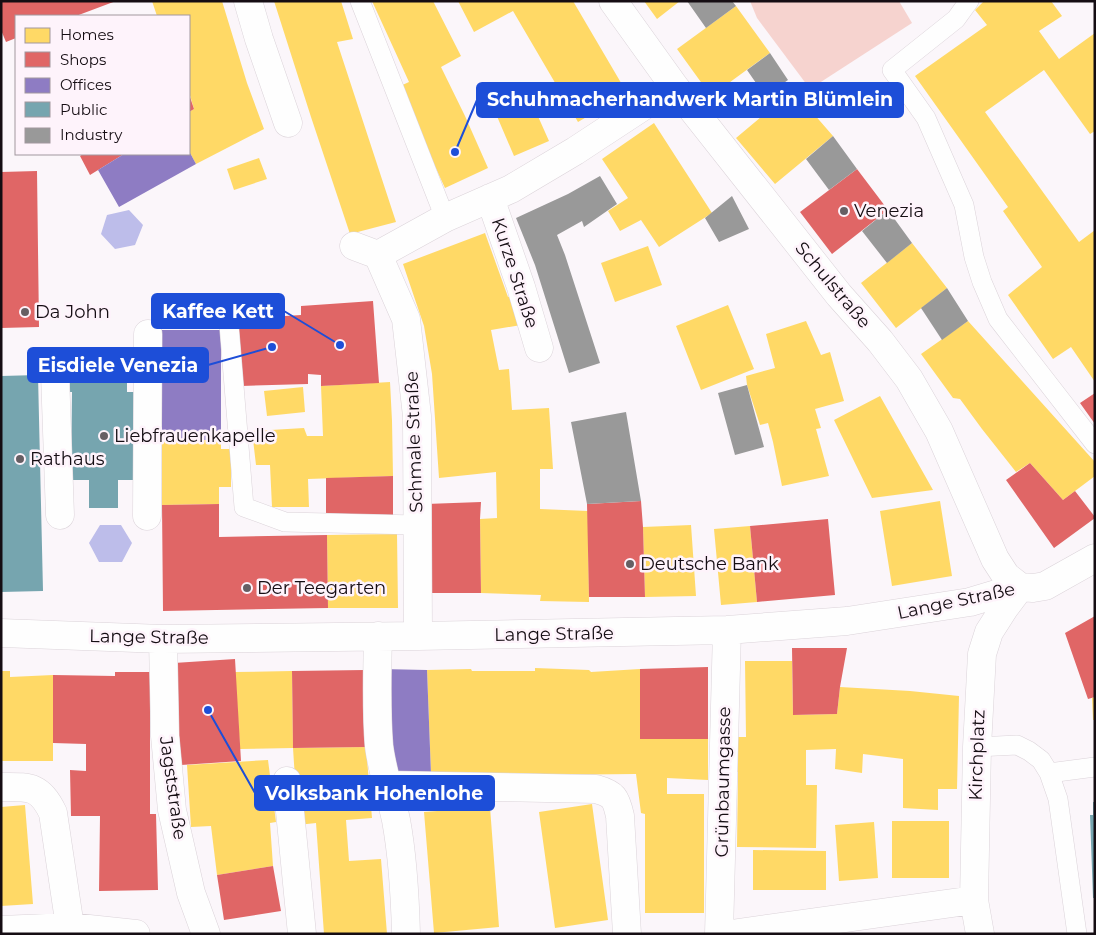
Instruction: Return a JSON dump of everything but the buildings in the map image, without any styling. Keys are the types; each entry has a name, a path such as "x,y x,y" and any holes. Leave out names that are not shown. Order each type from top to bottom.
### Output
{"street":[{"path":"248,1 288,122"},
{"name":"Schulstraße","path":"613,1 674,86 833,287 880,341 909,379 939,431 995,559 1006,576 1020,587"},
{"name":"Kurze Straße","path":"366,251 511,188 575,152 674,86"},
{"name":"Kurze Straße","path":"490,198 521,287 539,348"},
{"name":"Schmale Straße","path":"366,251 406,319 417,416 418,636"},
{"path":"147,516 148,334"},
{"path":"55,374 60,515"},
{"name":"Lange Straße","path":"1,633 163,639 418,636 727,630 847,622 970,602 1020,587 1033,588 1045,586 1095,558"},
{"name":"Kirchplatz","path":"980,934 974,900 977,747 982,654 989,632 1020,587"},
{"name":"Grünbaumgasse","path":"720,934 727,630"},
{"path":"378,636 376,702 380,748 396,819 401,854 406,934"},
{"name":"Jagststraße","path":"163,639 165,736 172,810 191,893 206,934"},
{"path":"287,781 302,934"},
{"path":"387,785 596,789 608,792 616,801 620,816 627,934"},
{"path":"1,787 26,787 40,793 51,807 70,927"},
{"path":"731,934 974,900"},
{"path":"1,932 70,927 136,934"}],"lane":[{"path":"360,1 445,218"},
{"path":"969,1 956,19 892,70 926,118 964,205 974,257 982,282 998,319 1095,444"},
{"path":"229,325 244,507 285,522 418,525"},
{"path":"977,747 1017,745 1030,751 1041,760 1049,773 1058,799 1077,934"},
{"path":"1049,773 1095,767"}],"shaded area":[{"path":"750,1 899,1 912,23 810,89 757,18"}],"water":[{"path":"129,210 143,225 135,245 115,249 101,234 107,215"},
{"path":"100,525 121,525 132,543 122,562 99,562 89,543"}],"place":[{"name":"Schuhmacherhandwerk Martin Blümlein","path":"455,152"},
{"name":"Venezia","path":"844,211"},
{"name":"Da John","path":"25,312"},
{"name":"Kaffee Kett","path":"340,345"},
{"name":"Eisdiele Venezia","path":"272,347"},
{"name":"Liebfrauenkapelle","path":"104,436"},
{"name":"Rathaus","path":"20,459"},
{"name":"Deutsche Bank","path":"630,564"},
{"name":"Der Teegarten","path":"247,588"},
{"name":"Volksbank Hohenlohe","path":"208,710"}]}
